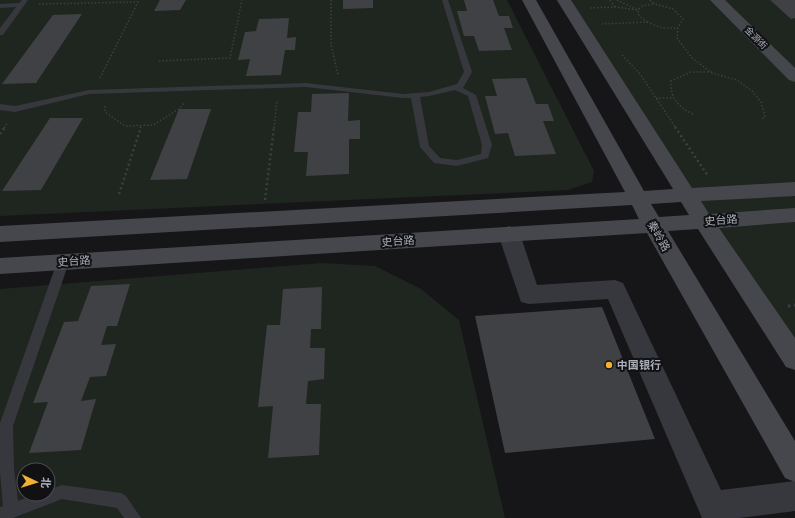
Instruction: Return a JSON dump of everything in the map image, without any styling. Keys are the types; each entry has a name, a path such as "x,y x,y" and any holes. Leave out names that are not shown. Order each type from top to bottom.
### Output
{"street":[{"name":"秦岭路","path":"529,0 653,225 795,468"},
{"path":"564,0 703,221 795,359"},
{"name":"金源街","path":"717,0 795,77"},
{"path":"0,234 795,189"},
{"name":"史台路","path":"0,266 795,215"},
{"path":"508,234 529,295 615,289 716,512 795,496"}],"lane":[{"path":"0,107 15,109 53,99 93,92 194,88 306,85 403,96 429,94 460,86 468,72 445,0"},
{"path":"0,6 23,2"},
{"path":"0,33 23,2"},
{"path":"415,95 424,147 437,161 457,163 485,156 487,145 472,95 456,87"},
{"path":"62,262 6,426 5,513 62,492 121,501 133,518"}],"path":[{"path":"159,61 230,58 242,0"},
{"path":"331,0 331,44 342,89"},
{"path":"610,0 615,7"},
{"path":"617,0 638,10"},
{"path":"650,0 653,4"},
{"path":"23,2 139,1 93,92"},
{"path":"638,10 642,6 653,4 665,6 676,12 683,19 682,24 678,28 677,38 692,58 712,72 737,80 752,91 760,102 765,117 762,119"},
{"path":"583,8 615,7 638,10"},
{"path":"638,10 639,16 656,27 667,29 678,28"},
{"path":"602,24 647,22"},
{"path":"619,51 640,74 706,173 712,176"},
{"path":"693,114 682,109 672,98 670,90 671,81 691,72 712,72"},
{"path":"263,220 279,86"},
{"path":"106,91 105,112 125,126 142,126 153,125 179,110 194,88"},
{"path":"656,98 672,98"},
{"path":"119,194 142,126"}],"shaded area":[{"path":"0,0 507,0 594,171 592,182 568,190 0,216"},
{"path":"556,0 795,0 795,360"},
{"path":"322,263 375,266 421,289 459,320 505,518 0,518 0,289"}],"building":[{"path":"160,0 186,0 180,10 154,11"},
{"path":"343,0 373,0 373,8 343,9"},
{"path":"464,0 493,0 499,16 509,16 513,28 504,28 512,50 479,51 474,36 464,36 457,11 467,11"},
{"path":"770,0 795,0 795,18 791,19"},
{"path":"82,14 36,83 2,84 53,15"},
{"path":"289,18 287,38 296,37 295,50 285,50 281,75 246,76 250,59 238,60 245,32 256,31 259,19"},
{"path":"526,78 536,104 548,104 554,121 543,121 556,154 515,156 508,133 495,134 485,96 497,96 492,79"},
{"path":"349,93 348,121 360,120 360,139 349,139 349,174 306,176 308,152 294,152 298,112 311,112 312,94"},
{"path":"179,109 211,109 187,179 150,180"},
{"path":"50,118 83,118 41,190 2,191"},
{"path":"130,284 117,326 107,326 101,345 116,344 106,376 90,377 81,401 96,399 81,450 29,453 48,402 33,403 64,322 78,321 91,286"},
{"path":"322,287 321,329 311,329 310,348 325,348 324,379 308,381 306,404 321,404 319,455 268,458 273,406 258,407 267,325 280,325 283,289"},
{"path":"602,307 655,439 505,453 475,316"}],"place":[{"name":"中国银行","path":"609,365"}]}
